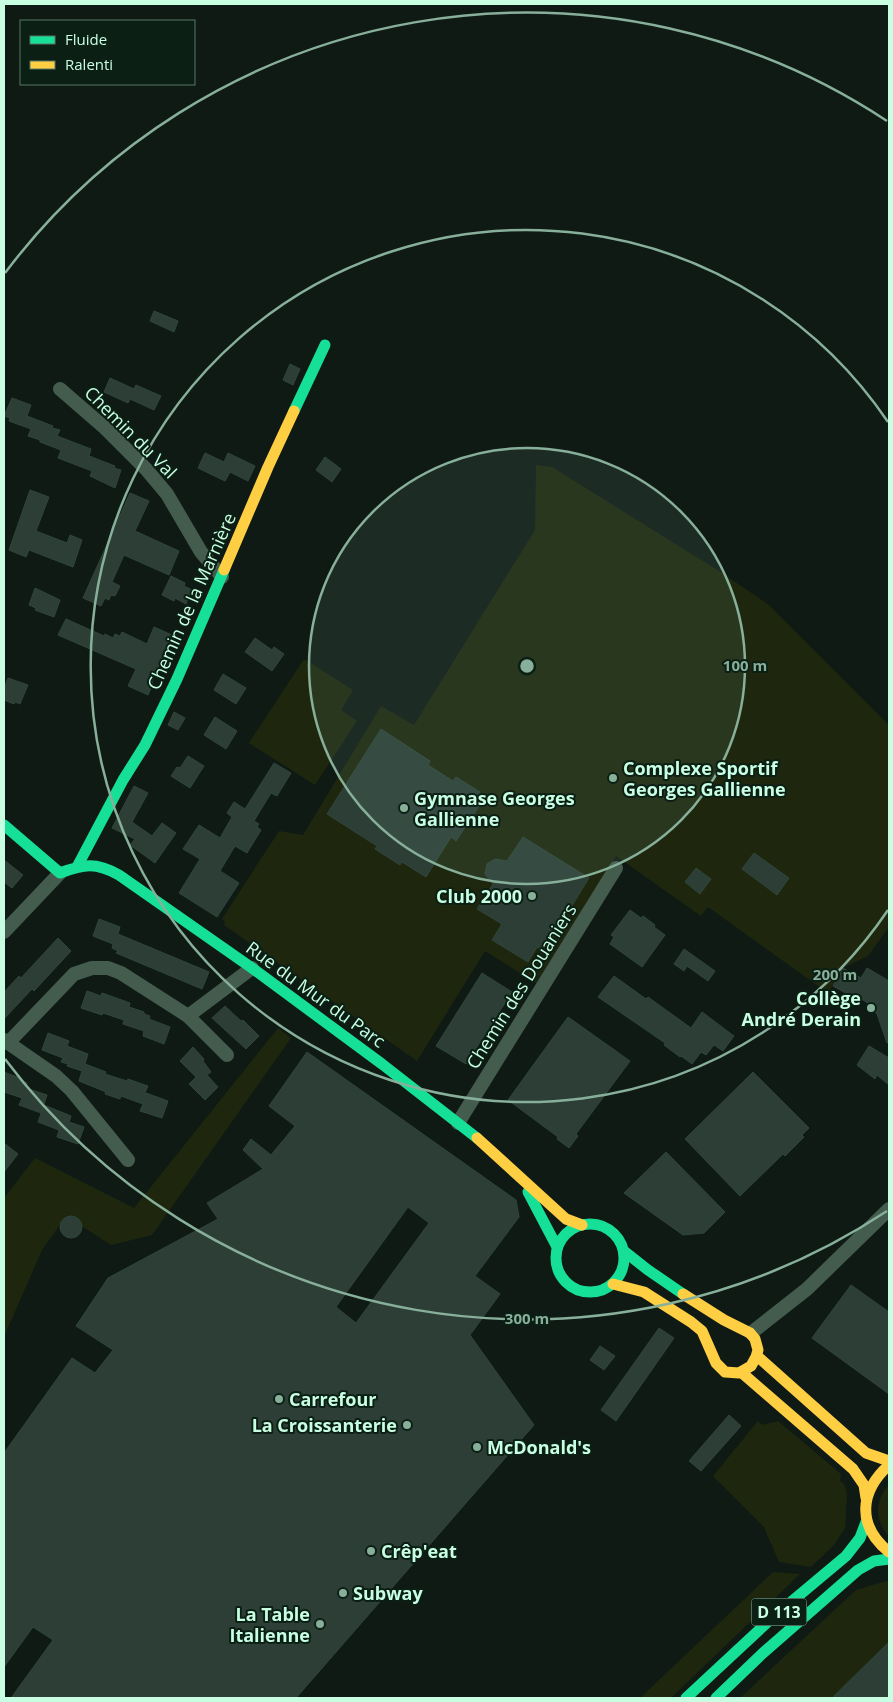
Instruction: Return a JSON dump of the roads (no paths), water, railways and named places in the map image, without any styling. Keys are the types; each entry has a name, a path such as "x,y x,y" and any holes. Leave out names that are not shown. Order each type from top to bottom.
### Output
{"street":[{"name":"Chemin de la Marnière","path":"78,865 123,780 136,762 177,679 268,468 325,345"},
{"name":"Chemin du Val","path":"60,389 105,428 146,469 166,494 201,552 222,577"},
{"path":"4,825 60,873"},
{"name":"Rue du Mur du Parc","path":"78,865 96,864 106,867 252,968 458,1123 484,1144 566,1219 582,1225"},
{"path":"4,932 60,873 78,865"},
{"name":"Chemin des Douaniers","path":"458,1123 616,868"},
{"path":"128,1160 72,1091 56,1076 6,1042 74,974 92,968 108,968 121,973 188,1016 227,1055"},
{"path":"188,1016 252,968"},
{"name":"Rue du Mur du Parc","path":"520,1177 545,1221 557,1247"},
{"path":"751,1333 807,1289 889,1209"},
{"path":"591,1224 608,1229 621,1242 624,1250 623,1269 613,1284 598,1292 579,1291 570,1286 562,1279 558,1269 557,1247 571,1229 582,1225 591,1224"},
{"path":"613,1284 645,1292 692,1322 707,1338 716,1366 727,1372 741,1372 749,1368 757,1356 757,1342 746,1329 731,1324 715,1314 641,1264 624,1250"},
{"path":"757,1356 866,1453 889,1463 873,1481 866,1498"},
{"path":"741,1372 853,1469 864,1485 866,1522 874,1538 889,1552"},
{"name":"D 113","path":"686,1698 772,1618 846,1556 860,1538 866,1522"},
{"name":"D 113","path":"716,1698 763,1653 858,1570 874,1561 889,1559"}],"place":[{"name":"Complexe Sportif Georges Gallienne","path":"613,778"},
{"name":"Gymnase Georges Gallienne","path":"404,808"},
{"name":"Club 2000","path":"532,896"},
{"name":"Collège André Derain","path":"871,1008"},
{"name":"Carrefour","path":"279,1399"},
{"name":"La Croissanterie","path":"407,1425"},
{"name":"McDonald's","path":"477,1447"},
{"name":"Crêp'eat","path":"371,1551"},
{"name":"Subway","path":"343,1593"},
{"name":"La Table Italienne","path":"320,1624"}]}
